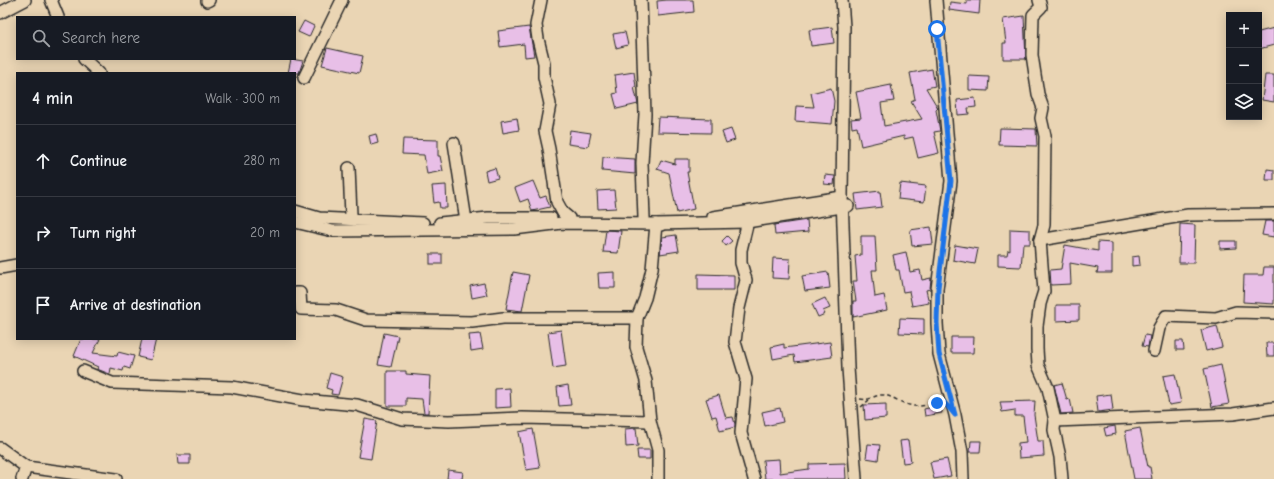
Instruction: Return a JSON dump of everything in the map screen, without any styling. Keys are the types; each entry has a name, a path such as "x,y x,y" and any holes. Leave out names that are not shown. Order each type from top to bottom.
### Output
{"street":[{"path":"0,13 25,0"},
{"path":"51,0 58,16"},
{"path":"304,78 342,0"},
{"path":"541,0 536,25 550,104 545,131 557,202 563,213 569,218"},
{"path":"641,0 645,114 642,163 644,218"},
{"path":"842,0 844,27 842,197 849,385 856,479"},
{"path":"936,0 951,181 938,288 937,323 939,354 955,415 962,452 963,479"},
{"path":"1039,0 1041,8 1033,15 1032,22 1032,56 1038,94 1044,108 1041,118 1045,136 1044,226 1040,240 1044,291 1040,304 1037,326 1038,365 1048,388 1055,421 1054,430 1060,457 1062,479"},
{"path":"85,60 98,72"},
{"path":"454,142 467,230"},
{"path":"349,168 351,215 354,220"},
{"path":"296,211 319,218 438,224 488,218 644,218 660,224 842,197"},
{"path":"296,222 333,231 467,230 514,228 562,223 660,224 747,222 848,206"},
{"path":"744,212 747,225 741,250 741,263 746,280 739,308 735,342 746,379 742,433 754,479"},
{"path":"1040,240 1188,215 1274,214"},
{"path":"658,479 658,450 650,421 646,381 636,347 637,318 645,298 660,224"},
{"path":"0,268 16,265"},
{"path":"296,293 300,293 301,309 336,310 366,320 472,322 503,318 637,318"},
{"path":"1154,351 1159,328 1166,316 1216,318 1236,312 1274,313"},
{"path":"83,370 112,383 232,387 303,400 357,405 402,419 449,421 522,418 650,421"},
{"path":"1055,421 1233,414 1274,408"},
{"path":"0,448 26,467 116,479"},
{"path":"22,479 26,467"}],"path":[{"path":"849,385 860,400 869,400 880,395 887,396 906,405 916,407 944,402"}],"building":[{"path":"693,0 694,12 658,16 657,1"},
{"path":"967,0 980,0 979,14 949,10 950,2 967,4"},
{"path":"1024,16 1026,59 1003,59 1003,43 1006,43 1003,19"},
{"path":"304,21 314,26 309,37 298,32"},
{"path":"529,27 534,56 525,57 524,44 500,47 498,31"},
{"path":"832,27 834,43 811,46 809,30"},
{"path":"1274,28 1274,45 1262,48 1262,31"},
{"path":"625,32 628,45 616,48 613,34"},
{"path":"327,48 363,56 359,73 322,65"},
{"path":"291,60 303,61 299,73 288,72"},
{"path":"932,69 935,86 926,88 938,108 936,110 940,131 934,132 939,153 918,158 913,137 904,139 904,136 861,146 857,127 852,128 851,119 861,118 856,92 891,85 894,101 881,103 884,126 922,119 911,101 915,99 910,73"},
{"path":"634,72 636,87 634,87 638,104 617,109 613,94 617,93 615,75"},
{"path":"1265,75 1274,75 1274,102 1262,100"},
{"path":"969,76 989,77 988,91 969,90"},
{"path":"831,88 834,101 832,124 795,121 796,106 814,107 811,93"},
{"path":"975,98 976,107 968,108 969,114 958,115 957,100"},
{"path":"658,117 711,119 711,133 657,132"},
{"path":"517,118 519,130 503,133 501,121"},
{"path":"1000,128 1036,129 1037,146 999,145"},
{"path":"731,129 735,140 726,143 722,132"},
{"path":"570,130 591,133 588,147 568,144"},
{"path":"376,134 378,143 371,145 369,136"},
{"path":"403,139 438,140 438,156 440,156 443,171 427,174 424,155 402,154"},
{"path":"603,157 635,159 635,174 602,171"},
{"path":"675,159 689,159 689,172 687,172 694,209 677,213 669,173 657,169 661,160 675,164"},
{"path":"495,168 498,178 487,181 485,171"},
{"path":"1267,169 1274,170 1274,180 1266,180"},
{"path":"825,175 835,176 834,185 824,184"},
{"path":"533,181 540,198 546,196 550,207 532,211 528,199 520,202 515,188"},
{"path":"900,183 926,186 924,202 898,199"},
{"path":"446,185 447,208 440,208 439,202 434,203 432,186"},
{"path":"614,190 616,208 598,209 597,191"},
{"path":"880,191 882,207 857,210 855,194"},
{"path":"807,220 808,232 775,235 774,225"},
{"path":"1265,221 1274,221 1274,237 1262,235"},
{"path":"1180,224 1195,225 1194,263 1179,263"},
{"path":"931,227 933,244 912,246 910,230"},
{"path":"1010,229 1030,230 1030,244 1023,244 1021,267 998,266 998,255 1007,255 1008,250 1010,251"},
{"path":"606,230 621,231 618,253 603,252"},
{"path":"676,235 679,251 660,254 662,237"},
{"path":"727,236 732,241 726,246 722,241"},
{"path":"861,236 875,236 877,270 872,270 875,297 884,295 887,310 853,317 853,301 856,301 853,281 857,281 855,256 861,255"},
{"path":"1220,241 1236,241 1236,248 1220,249"},
{"path":"1098,242 1112,243 1112,273 1097,273 1098,268 1070,263 1071,284 1051,285 1050,270 1061,269 1065,245 1098,251"},
{"path":"955,245 978,249 975,264 953,260"},
{"path":"906,252 910,272 920,270 922,280 931,278 930,289 926,290 929,303 912,306 909,291 903,292 899,270 896,270 893,255"},
{"path":"430,254 442,254 442,264 430,264"},
{"path":"1139,256 1140,265 1132,266 1132,257"},
{"path":"773,258 790,259 789,279 772,278"},
{"path":"1264,267 1274,267 1274,304 1243,302 1244,275 1263,275"},
{"path":"513,272 529,275 522,311 506,309"},
{"path":"615,272 615,288 599,288 598,273"},
{"path":"828,272 830,288 805,291 802,276"},
{"path":"698,274 734,275 734,290 698,290"},
{"path":"484,283 487,295 472,298 470,286"},
{"path":"825,298 830,308 823,311 825,314 818,317 812,304"},
{"path":"1056,305 1079,305 1079,320 1056,321"},
{"path":"900,318 924,319 924,334 899,333"},
{"path":"1217,326 1222,347 1206,351 1201,330"},
{"path":"561,330 566,366 553,368 548,332"},
{"path":"384,333 398,336 391,367 378,365"},
{"path":"480,334 483,349 471,351 469,335"},
{"path":"1145,335 1150,336 1148,347 1142,346"},
{"path":"951,337 974,337 973,353 951,353"},
{"path":"81,340 100,340 93,353 117,356 118,352 134,356 130,369 124,367 123,371 111,368 110,374 97,369 98,367 74,356"},
{"path":"142,340 156,340 151,360 138,357"},
{"path":"1176,341 1183,341 1184,350 1176,350"},
{"path":"830,342 832,357 795,362 794,355 773,359 771,347 784,344 784,348"},
{"path":"1266,343 1274,343 1274,356 1267,356"},
{"path":"1221,365 1229,404 1212,407 1204,369"},
{"path":"387,371 406,371 406,374 430,376 428,413 424,413 422,399 406,398 406,406 387,406"},
{"path":"330,373 343,377 338,395 331,394 332,390 326,388"},
{"path":"1175,374 1181,403 1169,405 1163,376"},
{"path":"1062,383 1067,400 1070,399 1073,413 1061,414 1054,385"},
{"path":"568,385 571,405 559,406 557,387"},
{"path":"510,388 511,407 495,408 495,389"},
{"path":"1111,394 1113,410 1098,412 1096,396"},
{"path":"719,395 726,418 733,417 735,424 735,427 720,431 716,416 712,417 706,399"},
{"path":"1035,401 1034,415 1038,441 1043,441 1044,456 1019,458 1018,443 1026,442 1023,416 1015,416 1015,410 1002,412 1000,402"},
{"path":"886,404 886,418 865,420 864,405"},
{"path":"941,405 942,413 925,416 924,409"},
{"path":"780,408 783,422 765,426 762,412"},
{"path":"365,419 377,421 371,459 358,457"},
{"path":"1115,426 1116,434 1106,436 1104,428"},
{"path":"636,428 638,446 626,447 625,429"},
{"path":"1140,428 1152,479 1134,479 1125,431"},
{"path":"533,429 540,468 526,470 519,432"},
{"path":"908,440 911,462 903,463 900,441"},
{"path":"971,441 981,441 980,452 970,452"},
{"path":"868,444 880,445 878,460 866,458"},
{"path":"637,450 650,450 650,459 638,459"},
{"path":"177,455 190,455 190,464 178,464"},
{"path":"779,459 780,473 809,469 809,464 845,463 846,479 765,479 763,460"},
{"path":"947,459 951,476 934,479 930,462"},
{"path":"448,470 463,472 462,479 447,479"}],"route":[{"path":"937,29 951,181 938,288 937,323 939,354 955,415 944,402 937,403"}]}
